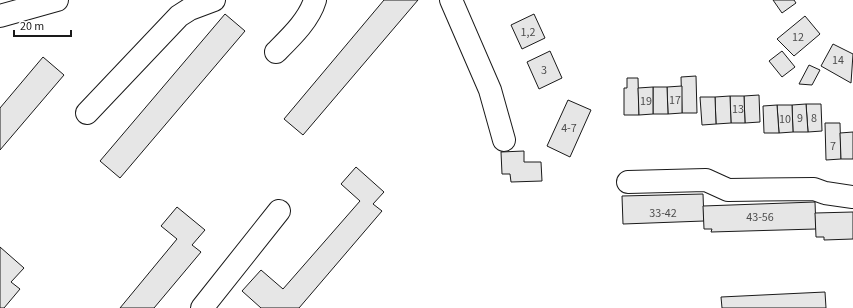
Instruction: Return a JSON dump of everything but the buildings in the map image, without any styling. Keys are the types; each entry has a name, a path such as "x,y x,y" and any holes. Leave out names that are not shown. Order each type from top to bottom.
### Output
{"street":[{"path":"7,10 57,0"},
{"path":"87,112 179,16 190,9 214,0"},
{"path":"276,52 295,33 313,7 315,0"},
{"path":"451,0 490,90 504,140"},
{"path":"628,182 706,180 728,190 814,189 824,193 853,197"},
{"path":"202,308 279,211"}]}
